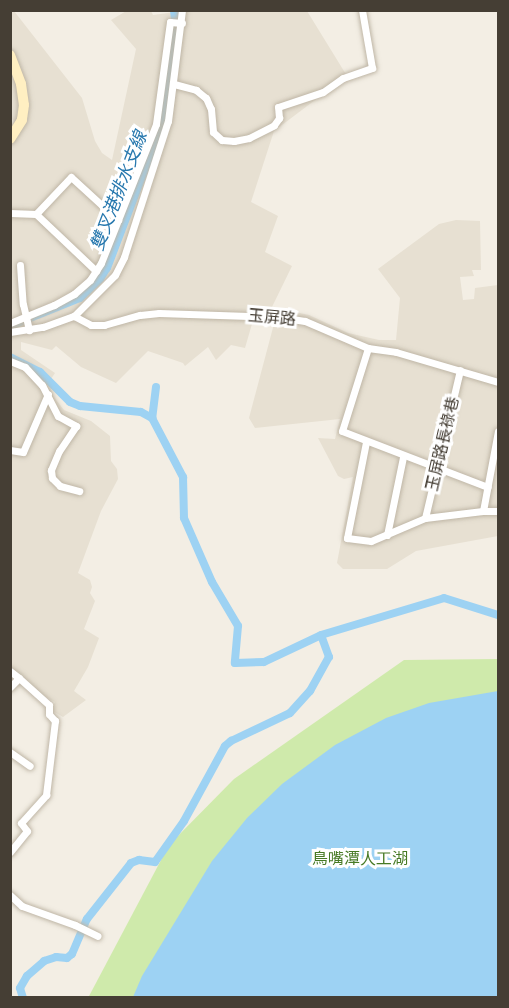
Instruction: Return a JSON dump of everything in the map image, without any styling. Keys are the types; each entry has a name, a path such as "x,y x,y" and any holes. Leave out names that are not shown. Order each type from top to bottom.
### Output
{"street":[{"path":"10,332 29,330 74,316 115,275 124,257 168,121 182,10"},
{"path":"174,84 196,90 206,98 211,109 213,132 222,140 234,141 249,138 274,125 279,117 278,107 323,92 343,78 372,68 362,10"},
{"path":"10,323 74,294 96,271 156,124 170,22 182,22"},
{"path":"10,56 21,84 24,105 22,120 10,139"},
{"path":"36,214 71,177 118,219"},
{"path":"10,213 36,214 96,271"},
{"path":"20,265 29,330"},
{"name":"玉屏路","path":"74,316 91,325 104,325 140,315 159,313 279,317 305,321 368,348 396,352 498,382"},
{"path":"368,348 342,431 403,457 488,487"},
{"path":"10,361 25,367 48,394 58,416 76,426 59,451 51,471 52,478 60,486 79,491"},
{"name":"玉屏路長祿巷","path":"425,518 460,370"},
{"path":"10,450 23,452 48,394"},
{"path":"483,511 498,431"},
{"path":"366,442 347,538 371,541 425,518 498,511"},
{"path":"387,536 403,457"},
{"path":"10,671 49,705 49,714 55,721 46,795 21,823 27,831 10,852"},
{"path":"10,687 19,678"},
{"path":"10,752 30,766"},
{"path":"10,895 29,909 75,925 98,936"}],"shaded area":[{"path":"128,10 151,11 153,15 190,10 307,11 347,76 274,131 251,202 278,216 265,252 292,266 272,307 309,315 348,333 379,340 396,340 400,298 378,269 439,224 456,220 480,221 481,270 472,270 474,276 460,277 463,300 474,299 475,288 498,285 498,536 416,551 387,569 343,569 337,563 353,477 344,479 338,476 318,438 335,439 340,419 255,428 249,418 275,320 254,317 245,348 231,345 216,360 208,347 185,366 183,363 148,351 116,383 81,367 56,346 52,350 21,342 21,350 55,373 49,382 53,396 64,410 91,421 110,436 111,461 117,469 118,479 101,511 78,573 90,580 92,587 90,593 95,601 84,629 99,638 88,667 74,691 86,700 63,717 51,710 55,702 40,694 11,671 10,129 15,122 11,118 11,11 14,11 82,98 95,141 102,153 112,160 136,49 111,20"}],"green space":[{"name":"鳥嘴潭人工湖","path":"498,659 498,997 88,998 169,845 234,779 404,660"}],"water":[{"name":"鳥嘴潭人工湖","path":"498,691 498,997 133,997 142,976 212,861 247,818 282,784 335,745 386,718 429,703"}],"waterway":[{"name":"雙叉港排水支線","path":"10,326 80,298 100,279 107,268 160,130 167,101 176,27 174,10"},
{"path":"10,357 40,372 70,402 80,406 141,412 152,418"},
{"path":"156,387 152,418 183,477 184,518 212,582 238,626 235,663 264,662 321,635 444,598 498,615"},
{"path":"23,998 20,988 27,976 44,961 56,957 67,958 72,954 87,919 131,863 139,860 155,862 184,821 225,746 290,713 310,691 329,657 321,635"}]}
